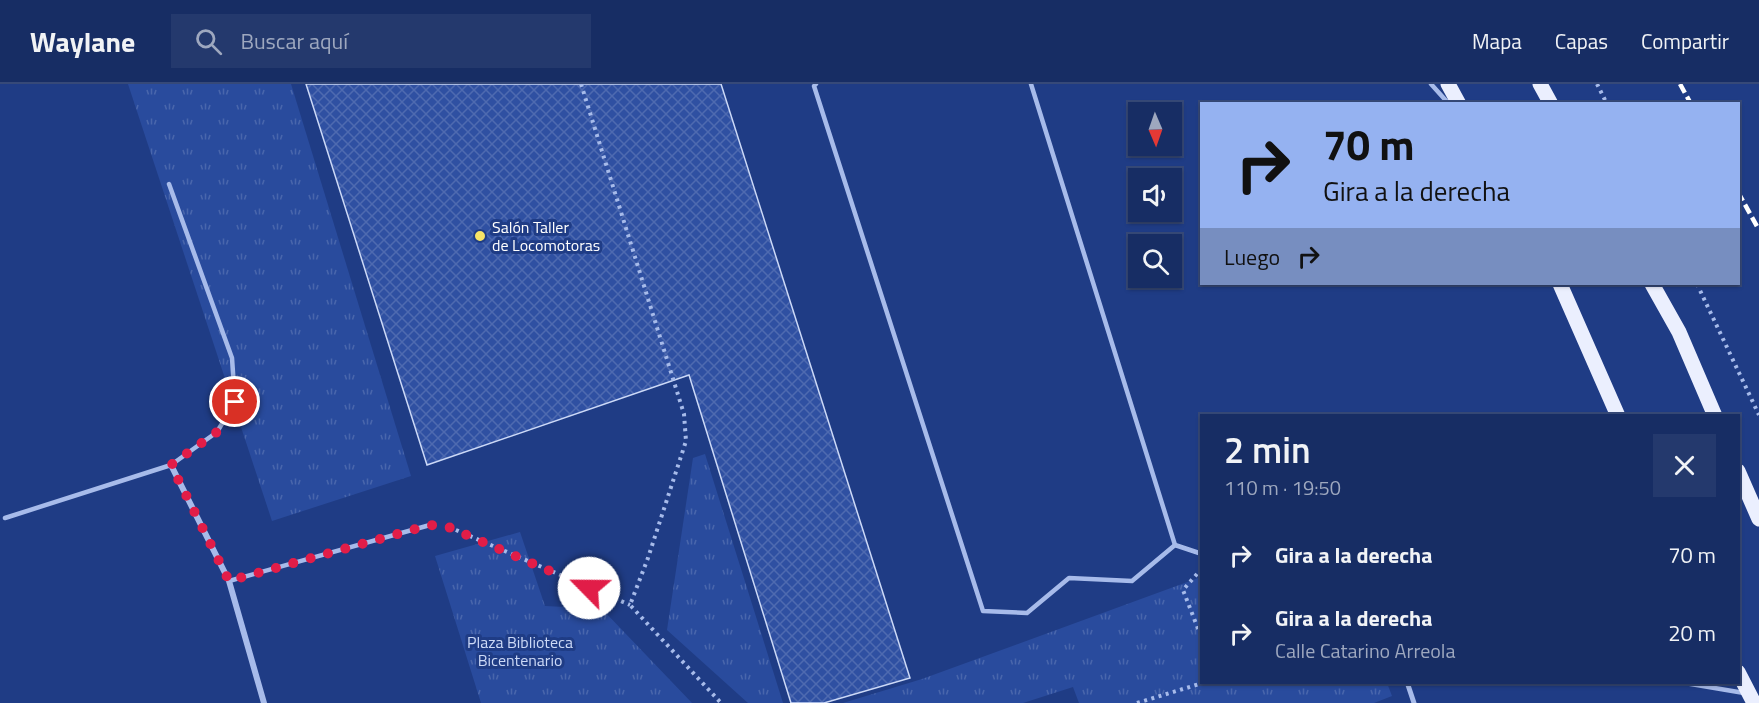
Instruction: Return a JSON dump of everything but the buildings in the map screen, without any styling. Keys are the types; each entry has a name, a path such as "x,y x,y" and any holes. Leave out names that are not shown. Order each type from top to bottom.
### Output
{"main road":[{"path":"1448,84 1458,102"},
{"path":"1540,84 1550,102"},
{"path":"1560,285 1617,414"},
{"path":"1653,285 1679,332 1714,414"},
{"path":"1740,476 1759,519"},
{"path":"1740,676 1751,698"}],"street":[{"path":"171,465 229,581 264,703"},
{"path":"1175,545 1200,553"},
{"path":"1408,684 1414,703"}],"lane":[{"path":"816,84 814,86 983,611 1027,613 1069,578 1132,581 1175,545 1031,84"},
{"path":"1431,84 1447,102"},
{"path":"5,518 171,465 217,432 235,402 232,358 169,184"},
{"path":"229,581 430,525"},
{"path":"1688,684 1751,698"}],"path":[{"path":"581,84 684,414 686,441 648,558 630,605"},
{"path":"1597,84 1606,102"},
{"path":"1697,285 1759,415"},
{"path":"430,525 446,526 630,605 721,703"},
{"path":"1200,571 1183,590 1200,634"},
{"path":"1137,703 1200,684"}],"green space":[{"path":"128,84 291,84 411,476 272,521"},
{"path":"705,454 783,703 748,703 667,630 693,458"},
{"name":"Plaza Biblioteca Bicentenario","path":"520,532 545,606 602,609 692,703 481,703 435,556"},
{"path":"1200,577 1200,684 1387,684 1392,696 1374,703 1079,703 1073,687 1023,703 843,703 922,679"}],"railway":[{"path":"1680,84 1690,102"},
{"path":"1740,196 1759,230"}],"place":[{"name":"Salón Taller de Locomotoras","path":"480,236"}],"route":[{"path":"235,402 217,432 171,465 229,581 430,525 446,526 589,588"}]}
